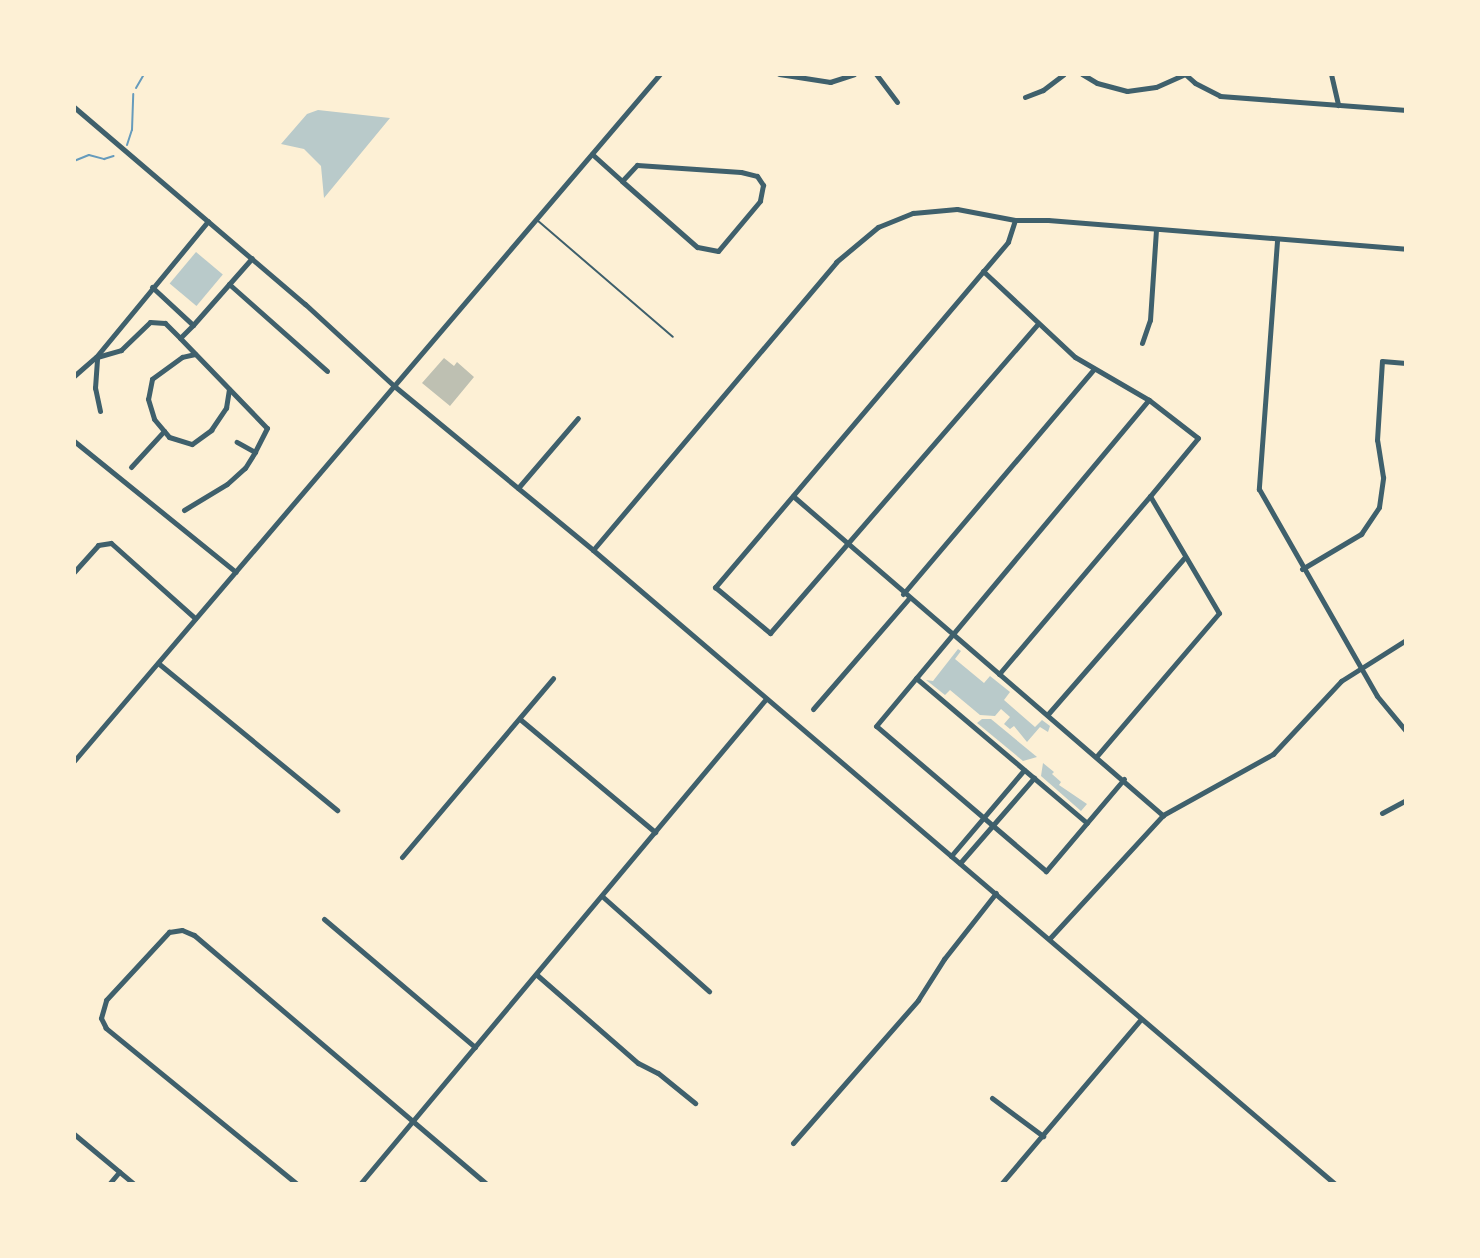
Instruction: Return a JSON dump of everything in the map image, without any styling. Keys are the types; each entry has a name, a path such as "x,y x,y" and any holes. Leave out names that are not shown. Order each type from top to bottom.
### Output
{"street":[{"path":"74,761 660,74"},
{"path":"779,74 830,82 854,74"},
{"path":"876,74 897,102"},
{"path":"1025,97 1043,90 1064,74"},
{"path":"1082,74 1097,83 1127,91 1156,87 1185,74 1220,96 1406,110"},
{"path":"1331,74 1338,105"},
{"path":"74,107 252,258 393,385 593,550 1335,1184"},
{"path":"592,154 622,181 697,247 718,251 760,201 763,185 757,176 741,172 637,165 622,181"},
{"path":"593,550 836,262 859,239 878,227 913,213 957,209 1015,220 1406,249"},
{"path":"1015,220 1008,242 715,587 770,633 1037,325"},
{"path":"74,376 96,357 208,221"},
{"path":"1142,343 1150,320 1156,229"},
{"path":"1277,241 1259,489 1360,668 1386,710 1406,731"},
{"path":"180,338 252,258"},
{"path":"983,271 1037,325 1093,370 1149,400 1198,438 999,674"},
{"path":"229,284 327,371"},
{"path":"152,287 193,325"},
{"path":"96,357 121,350 150,322 165,323 267,428 245,468 227,484 184,510"},
{"path":"195,354 182,357 152,379 148,399 154,419 169,437 192,444 211,430 226,408 229,389"},
{"path":"96,357 99,367 95,388 100,411"},
{"path":"1302,569 1361,534 1379,507 1383,477 1377,440 1382,361 1406,363"},
{"path":"813,709 1093,370"},
{"path":"1124,779 1046,871 876,726 1149,400"},
{"path":"518,488 578,418"},
{"path":"131,467 164,431"},
{"path":"74,441 236,572"},
{"path":"237,442 255,452"},
{"path":"793,496 1163,815"},
{"path":"1097,756 1219,613 1150,496"},
{"path":"74,572 98,545 111,543 195,618"},
{"path":"1048,714 1185,557"},
{"path":"1050,938 1163,815 1273,754 1341,681 1406,640"},
{"path":"158,663 337,810"},
{"path":"402,857 553,678"},
{"path":"916,678 1087,823"},
{"path":"360,1184 765,700"},
{"path":"521,719 655,832"},
{"path":"951,856 1024,770"},
{"path":"960,863 1034,778"},
{"path":"1382,813 1406,800"},
{"path":"793,1143 918,1000 944,959 996,893"},
{"path":"603,897 709,991"},
{"path":"324,919 475,1047"},
{"path":"297,1184 106,1028 101,1018 106,1000 169,932 182,930 194,935 487,1184"},
{"path":"537,975 638,1063 658,1073 695,1103"},
{"path":"1001,1184 1140,1020"},
{"path":"992,1098 1043,1136"},
{"path":"74,1134 134,1184"},
{"path":"109,1184 119,1172"}],"lane":[{"path":"536,220 673,337"}],"shaded area":[{"path":"318,110 390,118 324,198 321,166 304,149 281,144 307,114"},
{"path":"196,252 223,274 196,306 170,283"},
{"path":"958,649 961,651 955,659 984,683 990,676 1010,692 1004,700 1035,727 1042,720 1050,726 1048,732 1040,727 1027,742 1014,726 1010,729 1004,724 1010,717 1001,709 995,716 980,715 950,690 945,695 926,680 933,681"},
{"path":"982,719 991,719 1037,757 1023,761 977,723"},
{"path":"1043,763 1054,772 1052,774 1061,782 1059,785 1087,804 1081,811 1041,776"}],"building":[{"path":"444,358 454,366 457,362 474,377 450,406 422,383"}],"waterway":[{"path":"136,88 144,74"},
{"path":"127,145 132,130 133,94"},
{"path":"74,161 89,155 104,159 114,156"}]}
